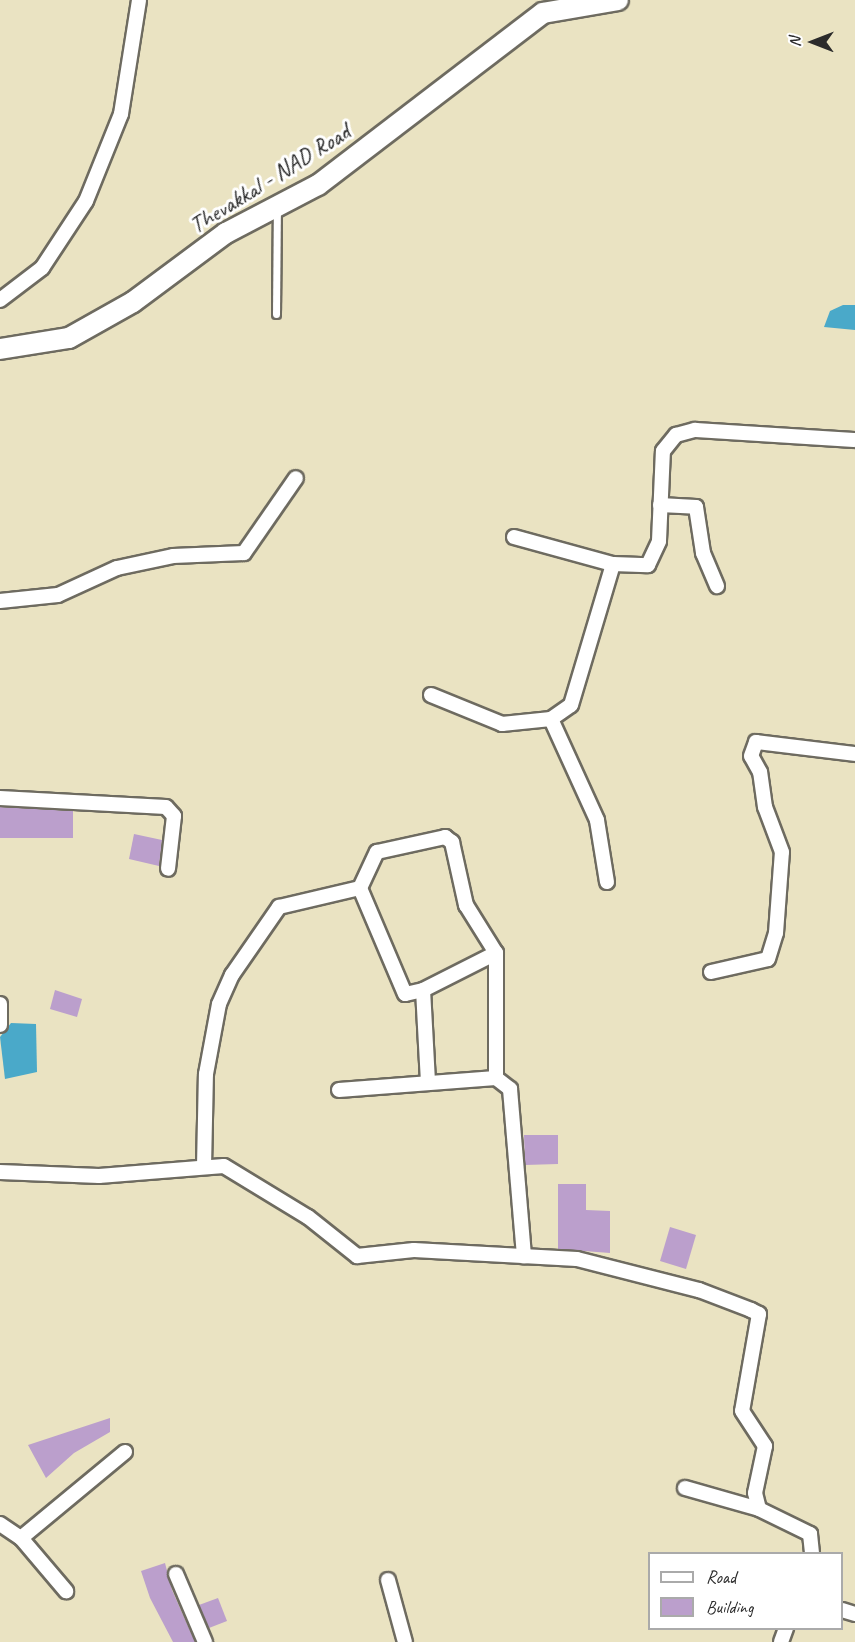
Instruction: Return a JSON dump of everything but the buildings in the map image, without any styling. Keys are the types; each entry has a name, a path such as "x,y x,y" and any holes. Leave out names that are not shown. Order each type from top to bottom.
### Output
{"main road":[{"name":"Thevakkal - NAD Road","path":"0,349 69,338 133,302 226,233 277,207 411,118 543,13 618,0"}],"street":[{"path":"0,300 42,268 86,201 121,114 139,0"},
{"path":"514,537 613,564 648,565 659,541 663,451 676,435 695,430 855,440"},
{"path":"0,602 58,595 117,568 173,556 244,553 296,478"},
{"path":"660,505 696,507 702,553 717,586"},
{"path":"431,695 502,724 551,719 571,705 613,564"},
{"path":"551,719 597,820 607,882"},
{"path":"711,972 768,959 776,933 782,852 751,756 756,742 855,754"},
{"path":"0,798 166,807 174,816 168,869"},
{"path":"496,953 423,990 405,994 360,888 377,852 450,838 466,905 496,953 496,1078"},
{"path":"204,1167 206,1074 219,1005 232,975 279,907 360,888"},
{"path":"423,990 428,1082"},
{"path":"0,1004 0,1025"},
{"path":"339,1090 496,1078 510,1089 525,1256"},
{"path":"0,1172 99,1176 224,1166 244,1177 357,1256 414,1250 525,1256 615,1268 699,1290 759,1314 742,1403 744,1421 763,1436 765,1446 755,1482 759,1509"},
{"path":"21,1538 125,1452"},
{"path":"685,1488 759,1509 802,1526 814,1542 812,1552"},
{"path":"0,1524 21,1538 66,1591"},
{"path":"176,1574 205,1642"},
{"path":"388,1580 405,1642"}],"lane":[{"path":"276,314 277,207"}],"water":[{"path":"843,305 855,305 855,330 824,327 830,311"},
{"path":"11,1023 36,1024 37,1072 5,1079 0,1037"}]}
